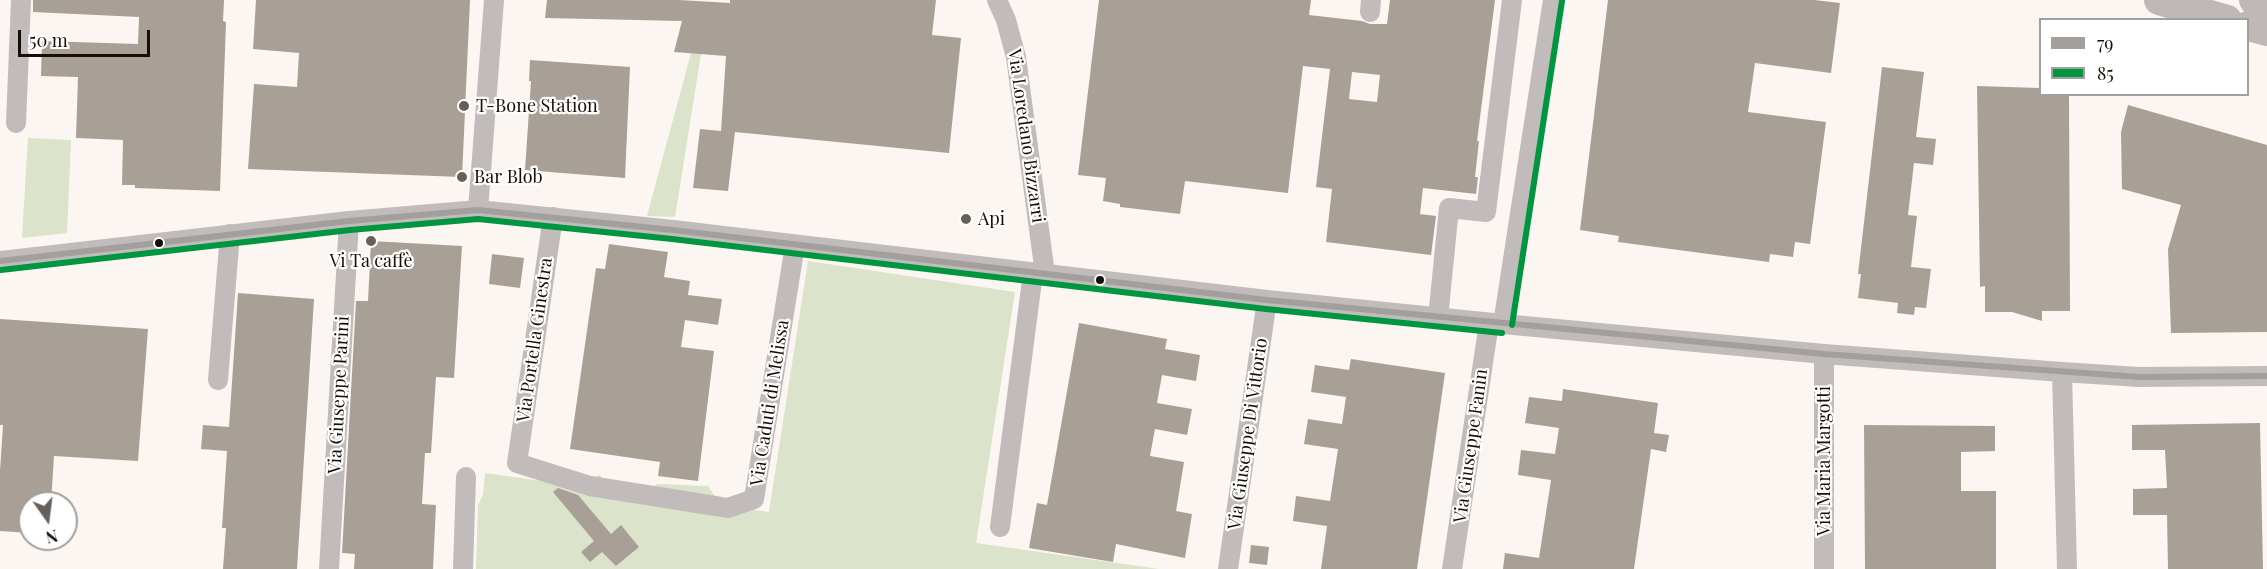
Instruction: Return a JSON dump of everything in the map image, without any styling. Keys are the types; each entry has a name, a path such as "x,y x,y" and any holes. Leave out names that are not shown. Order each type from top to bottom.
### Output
{"highway":[{"path":"2159,0 2220,18"},
{"path":"2254,0 2267,4"},
{"path":"2249,26 2267,31"}],"street":[{"path":"16,123 21,0"},
{"path":"478,210 494,0"},
{"name":"Via Loredano Bizzarri","path":"997,0 1006,20 1016,57 1039,274 1000,527"},
{"path":"1438,318 1449,208 1486,212 1512,0"},
{"name":"Via Giuseppe Fanin","path":"1452,569 1553,0"},
{"path":"0,261 349,220 478,210 1496,324 1824,354 2062,372 2139,377 2267,376"},
{"name":"Via Portella Ginestra","path":"517,463 553,217"},
{"name":"Via Giuseppe Parini","path":"329,569 349,220"},
{"path":"218,380 230,234"},
{"name":"Via Caduti di Melissa","path":"517,463 590,486 728,508 754,499 795,245"},
{"name":"Via Giuseppe Di Vittorio","path":"1228,569 1268,300"},
{"name":"Via Maria Margotti","path":"1824,354 1824,569"},
{"path":"2062,372 2067,569"},
{"path":"463,569 466,477"}],"green space":[{"path":"691,53 701,54 675,217 647,216"},
{"path":"28,138 71,140 67,233 22,238"},
{"path":"808,261 1015,292 976,543 1159,569 476,569 478,505 483,495 485,473 571,485 600,475 608,490 637,494 658,484 708,486 721,505 769,512"}],"building":[{"path":"33,0 224,0 223,21 226,22 220,191 135,188 135,185 122,185 123,140 76,138 78,77 41,76 42,41 138,44 139,17 33,12"},
{"path":"256,0 470,0 462,177 248,169 254,84 297,87 299,53 253,49"},
{"path":"547,0 679,0 730,3 730,0 936,0 932,35 961,38 949,153 735,132 728,191 693,188 700,129 721,131 726,56 674,52 682,21 545,18"},
{"path":"1099,0 1311,0 1309,15 1362,21 1370,24 1387,24 1390,0 1495,0 1477,141 1479,141 1475,177 1478,177 1476,194 1423,188 1420,214 1436,216 1431,255 1326,242 1332,189 1316,187 1330,69 1303,66 1288,193 1185,181 1180,214 1120,207 1120,204 1103,201 1106,178 1078,175","holes":["1352,72 1380,75 1377,102 1349,99"]},
{"path":"1608,0 1814,0 1840,3 1831,73 1755,63 1748,112 1826,122 1810,244 1795,242 1793,257 1770,254 1769,262 1618,242 1619,236 1580,230"},
{"path":"530,60 630,67 625,178 525,170 531,81 529,81"},
{"path":"1882,67 1924,72 1916,137 1936,139 1933,165 1914,163 1908,215 1917,216 1911,267 1931,269 1926,308 1915,307 1914,315 1897,313 1898,303 1858,298 1861,274 1858,274"},
{"path":"1977,86 2039,88 2039,96 2069,96 2070,311 2042,311 2042,321 2012,312 1985,312 1985,286 1980,287"},
{"path":"2128,105 2267,145 2267,332 2171,333 2168,249 2181,205 2122,189 2121,132"},
{"path":"371,241 462,246 454,378 436,377 431,453 425,453 422,504 436,505 433,569 354,569 355,554 342,553 356,301 368,301"},
{"path":"609,244 668,252 664,277 690,281 688,295 722,299 718,325 685,320 681,347 714,351 698,481 658,476 660,462 570,449 596,268 605,269"},
{"path":"492,254 524,258 520,288 489,284"},
{"path":"238,293 314,299 297,569 223,569 226,528 222,528 227,451 201,449 203,425 229,427"},
{"path":"0,319 148,329 138,461 54,456 52,491 18,491 18,532 0,531 3,425 0,425"},
{"path":"1079,323 1167,339 1165,349 1200,355 1196,381 1162,375 1157,403 1192,409 1187,435 1155,429 1150,456 1184,462 1176,511 1192,514 1185,558 1116,544 1113,562 1029,548 1037,503 1047,505"},
{"path":"1351,359 1445,373 1417,569 1321,569 1327,526 1293,521 1296,496 1330,501 1338,449 1304,444 1308,419 1342,424 1346,397 1311,392 1315,365 1349,370"},
{"path":"1563,389 1658,403 1654,433 1669,435 1666,452 1651,449 1634,569 1503,569 1505,553 1539,558 1551,480 1518,475 1521,450 1555,454 1559,428 1525,423 1529,397 1562,401"},
{"path":"2260,423 2263,569 2168,569 2167,515 2133,515 2133,489 2167,488 2165,450 2132,450 2132,425"},
{"path":"1864,425 1995,426 1995,451 1961,452 1961,491 1996,491 1996,569 1865,569"},
{"path":"558,488 578,495 611,534 621,525 639,547 616,566 602,552 590,562 581,552 594,541 553,492"},
{"path":"1251,545 1269,547 1267,565 1249,563"}],"transit line":[{"name":"85","path":"1512,325 1562,1"},
{"name":"79","path":"0,261 349,221 478,210 673,230 1267,300 1824,354 2139,377 2267,376"},
{"name":"85","path":"1,270 350,230 478,219 672,239 1266,309 1502,333"}],"place":[{"name":"T-Bone Station","path":"464,106"},
{"name":"Bar Blob","path":"462,177"},
{"name":"Api","path":"966,219"},
{"name":"Vi Ta caffè","path":"371,241"}]}
